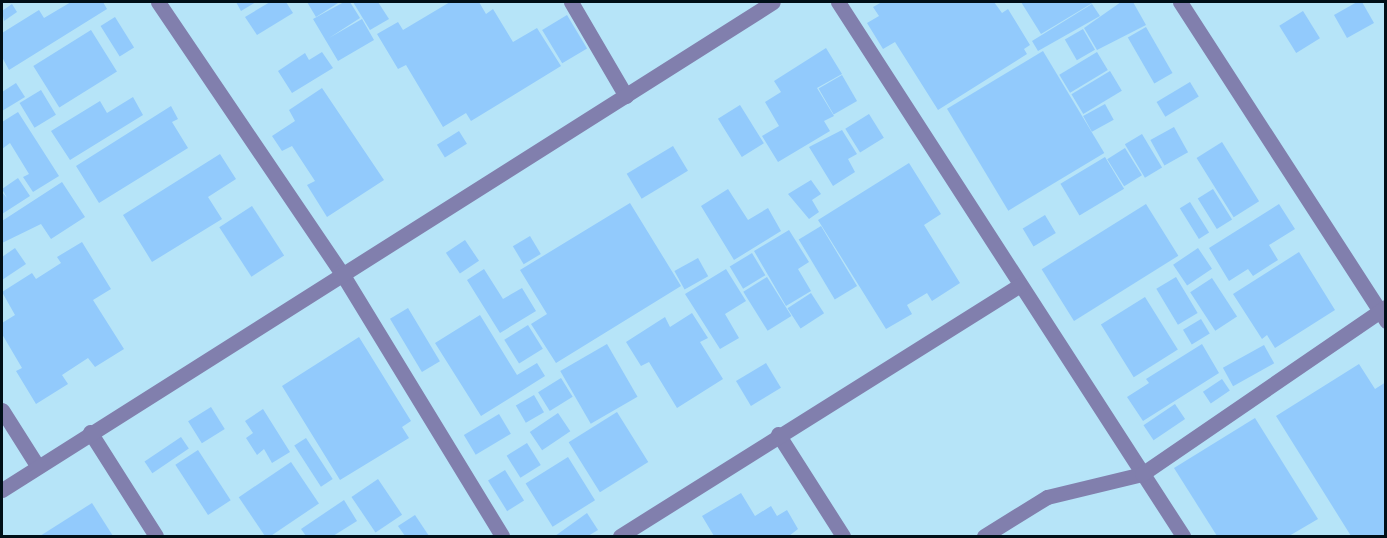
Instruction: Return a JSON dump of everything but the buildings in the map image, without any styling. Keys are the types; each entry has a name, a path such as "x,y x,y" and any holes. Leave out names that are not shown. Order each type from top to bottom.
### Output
{"street":[{"path":"158,2 341,272 502,537"},
{"path":"571,2 627,96"},
{"path":"2,490 341,272 627,96 773,2"},
{"path":"838,2 1183,537"},
{"path":"984,537 1047,497 1142,474 1384,313 1180,2"},
{"path":"620,537 778,434 1019,286"},
{"path":"2,410 38,466"},
{"path":"90,432 156,537"},
{"path":"778,434 843,537"}]}
